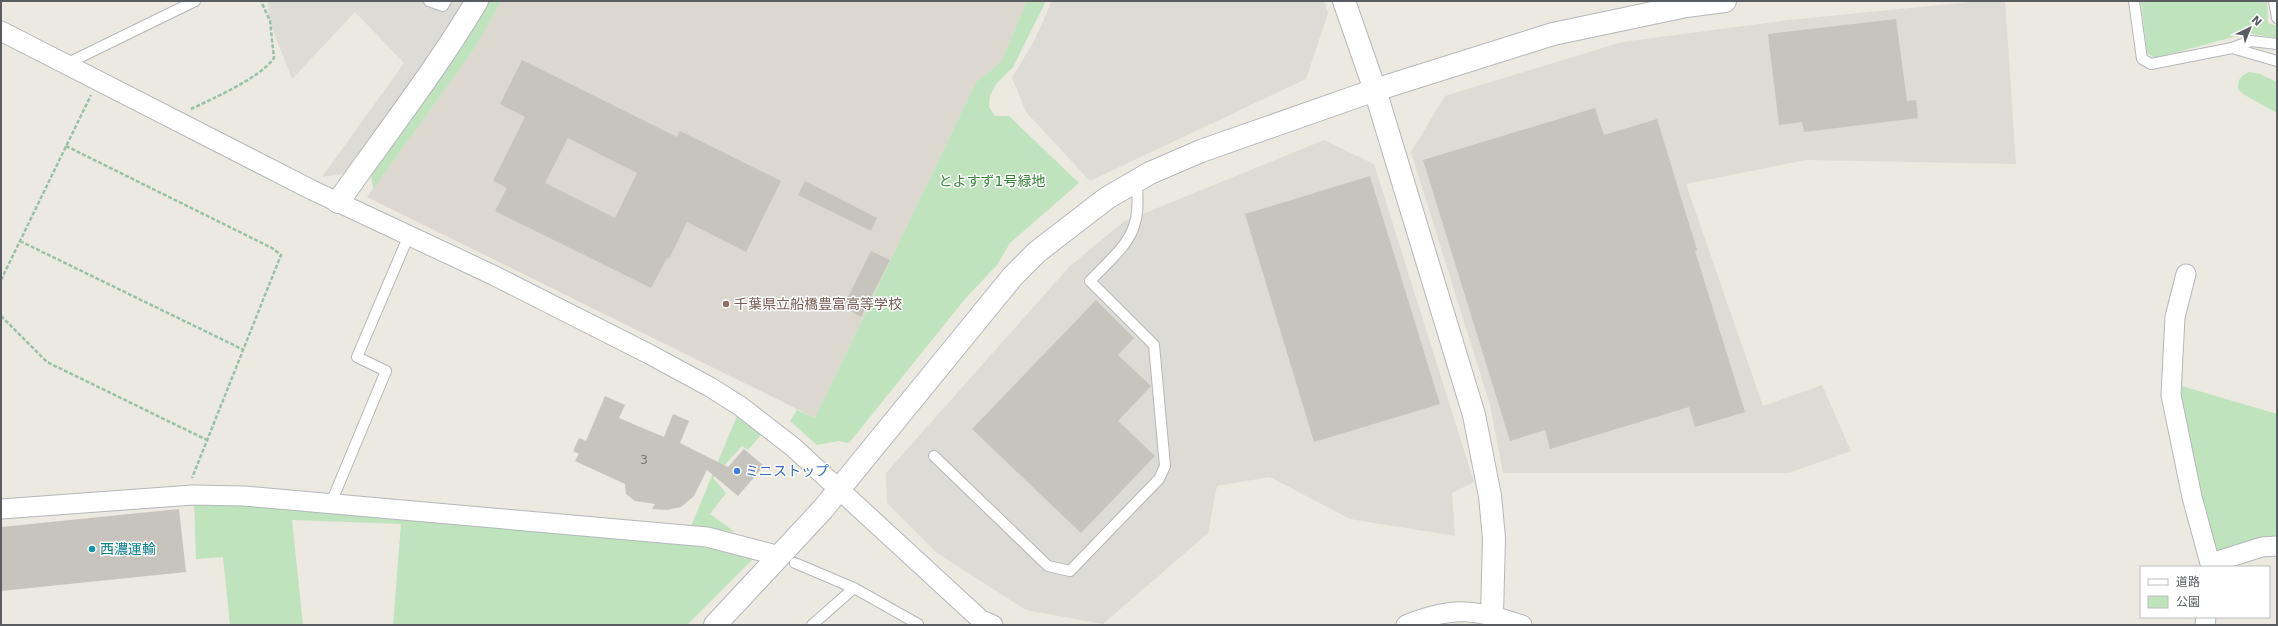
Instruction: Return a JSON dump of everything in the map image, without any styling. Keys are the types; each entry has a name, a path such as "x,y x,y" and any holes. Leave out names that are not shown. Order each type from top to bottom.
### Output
{"street":[{"path":"338,202 401,116 456,36 477,1"},
{"path":"1344,1 1375,90 1474,415 1484,457 1494,538 1492,614"},
{"path":"715,625 787,560 839,489 1013,276 1038,252 1080,218 1136,181 1172,162 1201,151 1375,90 1553,34 1663,10 1725,1"},
{"path":"1,31 171,119 338,202 506,282 710,387 766,424 981,620 993,625"},
{"path":"2186,274 2175,317 2172,394 2192,497 2211,565 2262,547 2277,546"},
{"path":"1,509 185,495 244,496 707,537 787,560"},
{"path":"1406,625 1425,617 1468,610 1492,614 1522,625"}],"lane":[{"path":"66,64 195,1"},
{"path":"429,1 443,6 446,1"},
{"path":"2134,1 2142,59 2151,64 2232,48 2251,41 2277,44"},
{"path":"2274,1 2277,18"},
{"path":"2232,48 2277,62"},
{"path":"934,456 1048,566 1070,571 1158,479 1165,466 1154,345 1090,281 1126,243 1137,222 1138,197 1136,181"},
{"path":"331,503 386,371 357,357 409,235"},
{"path":"787,560 854,588 918,624"},
{"path":"812,625 854,588"}],"path":[{"path":"171,119 225,92 271,62 275,52 270,21 261,1"},
{"path":"1,280 98,81"},
{"path":"66,146 280,252 281,260 185,495"},
{"path":"20,240 244,350"},
{"path":"1,316 47,362 207,440"}],"shaded area":[{"path":"268,1 468,1 347,173 322,177 404,63 355,12 292,79 269,20"},
{"name":"千葉県立船橋豊富高等学校","path":"501,1 1027,1 1001,62 976,82 815,418 367,197 475,48"},
{"path":"1052,1 1324,1 1328,13 1306,79 1090,181 1026,112 1012,78 1034,41"},
{"path":"1980,1 2005,1 2016,164 1806,160 1686,184 1763,406 1822,385 1851,451 1789,473 1503,473 1490,405 1411,152 1445,96 1622,42 1789,20"},
{"path":"1324,140 1374,164 1474,482 1452,493 1455,536 1350,519 1270,477 1217,486 1208,533 1103,624 1026,610 937,553 887,503 886,473 1070,266 1123,222"}],"green space":[{"path":"487,1 501,1 475,48 373,189 371,175 432,90"},
{"name":"とよすず1号緑地","path":"1027,1 1046,1 1013,67 996,84 990,96 989,107 995,116 1009,116 1079,183 1010,243 997,265 965,299 849,443 838,441 817,445 790,421 797,410 815,418 976,82 1001,62"},
{"path":"2141,1 2267,1 2268,23 2277,26 2277,38 2248,33 2155,58 2147,53"},
{"path":"2249,72 2260,74 2277,82 2277,113 2243,94 2238,89 2240,78"},
{"path":"2175,384 2277,414 2277,542 2218,553 2209,545"},
{"path":"737,416 761,435 748,450 742,446 713,478 726,493 710,514 735,532 691,526"},
{"path":"194,500 705,544 754,558 687,625 393,625 401,524 292,520 303,625 230,625 223,557 196,559"}],"building":[{"path":"1896,19 1907,101 1916,100 1918,118 1804,132 1802,122 1779,125 1768,34"},
{"path":"522,60 677,137 680,131 781,181 746,252 687,222 669,259 667,258 651,288 495,211 507,188 493,181 525,117 500,104","holes":["568,138 637,173 615,218 545,183"]},
{"path":"1595,108 1604,135 1657,119 1697,250 1695,251 1745,412 1695,427 1689,407 1550,449 1545,430 1510,441 1423,160"},
{"path":"1370,176 1440,404 1314,442 1245,214"},
{"path":"805,181 877,218 871,231 798,195"},
{"path":"871,251 890,260 861,317 843,307"},
{"path":"1096,300 1134,338 1118,355 1151,386 1118,421 1155,456 1081,533 972,429"},
{"path":"605,396 625,405 619,418 664,437 673,414 689,421 680,443 728,467 744,449 764,466 738,496 707,470 694,496 681,507 667,510 652,509 655,504 635,501 626,494 625,484 575,461 579,454 573,451 579,438 586,441"},
{"name":"西濃運輸","path":"179,509 186,572 1,591 1,527"}],"place":[{"name":"千葉県立船橋豊富高等学校","path":"726,304"},
{"name":"ミニストップ","path":"737,471"},
{"name":"西濃運輸","path":"92,549"}]}
